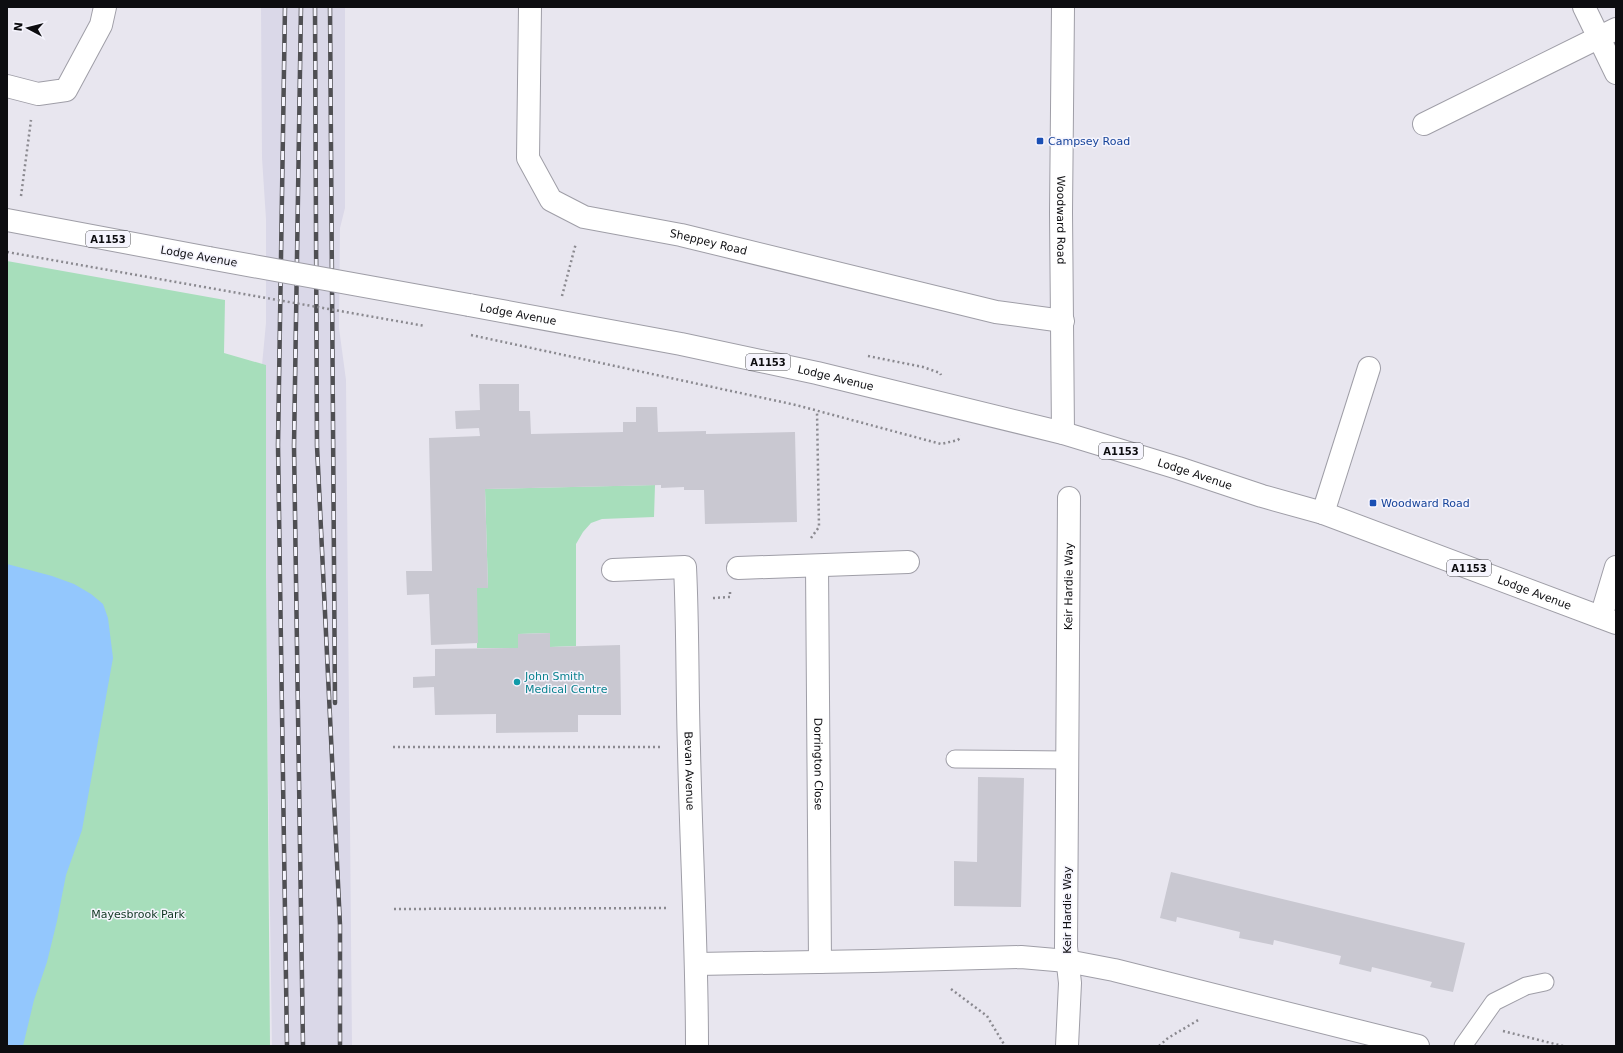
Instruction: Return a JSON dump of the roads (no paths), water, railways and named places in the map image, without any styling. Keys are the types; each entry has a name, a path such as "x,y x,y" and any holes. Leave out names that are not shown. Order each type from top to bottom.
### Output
{"street":[{"path":"7,86 38,94 66,90 101,24 106,7"},
{"name":"Sheppey Road","path":"530,7 528,158 551,200 584,217 681,235 996,312 1063,321"},
{"name":"Woodward Road","path":"1063,7 1061,212 1064,433"},
{"path":"1584,7 1607,33 1616,73"},
{"path":"1424,124 1607,33"},
{"name":"Lodge Avenue","path":"7,220 681,344 816,373 1064,433 1178,468 1262,496 1323,513 1608,620"},
{"path":"1323,513 1369,368"},
{"name":"Keir Hardie Way","path":"1069,498 1067,961 1114,970 1418,1046"},
{"path":"738,568 908,562"},
{"name":"Dorrington Close","path":"816,566 820,962"},
{"name":"Bevan Avenue","path":"613,570 685,567 688,747 693,908 697,964 697,1046"},
{"path":"1608,620 1616,567"},
{"path":"697,964 1021,957 1067,961 1070,983 1067,1046"}],"lane":[{"path":"954,759 1067,760"},
{"path":"1463,1046 1494,1002 1526,986 1545,982"}],"water":[{"path":"7,564 52,576 74,584 91,594 103,604 108,618 113,658 82,830 66,875 47,962 34,1000 23,1046 7,1046"}],"railway":[{"path":"285,7 278,445 287,1046"},
{"path":"301,7 294,446 303,1046"},
{"path":"315,7 317,446 340,925 340,1046"},
{"path":"330,7 335,703"}],"place":[{"name":"Campsey Road","path":"1040,141"},
{"name":"Woodward Road","path":"1373,503"},
{"name":"John Smith Medical Centre","path":"517,682"}],"park label":[{"name":"Mayesbrook Park","path":"138,914"}]}
